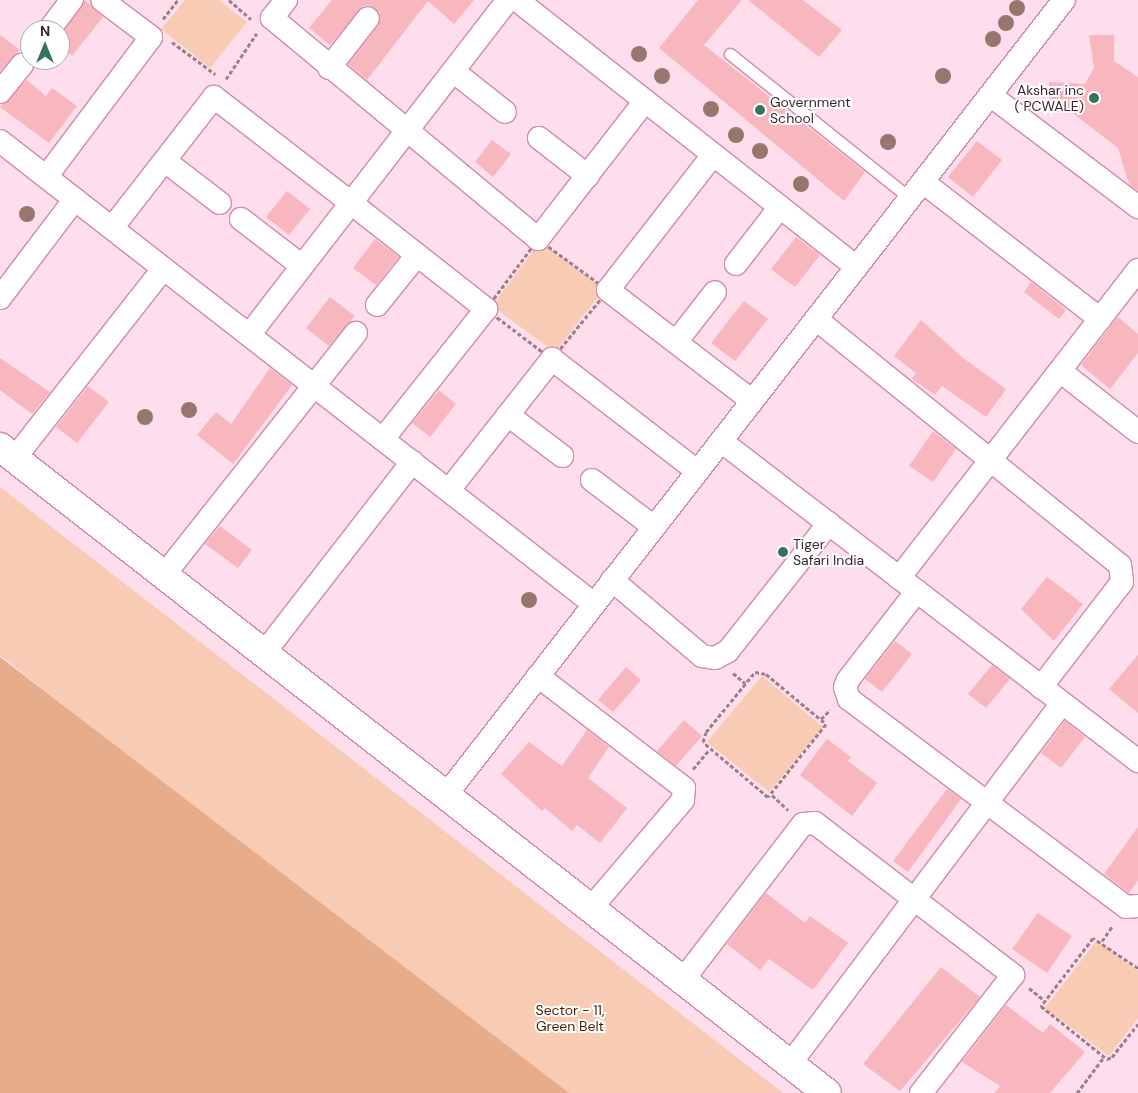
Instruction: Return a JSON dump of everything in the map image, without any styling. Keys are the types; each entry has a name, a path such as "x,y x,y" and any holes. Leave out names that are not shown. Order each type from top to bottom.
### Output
{"street":[{"path":"57,20 72,0"},
{"path":"46,176 151,37 102,0"},
{"path":"286,0 272,18 406,133 538,239 645,101"},
{"path":"249,335 508,0"},
{"path":"517,0 856,267"},
{"path":"446,795 1064,0"},
{"path":"329,68 368,18"},
{"path":"0,92 20,67"},
{"path":"453,71 505,112"},
{"path":"990,96 1138,207"},
{"path":"112,228 214,97 351,203 486,309 383,439"},
{"path":"539,138 588,176"},
{"path":"0,141 594,604"},
{"path":"713,155 608,290 752,401"},
{"path":"165,161 220,203"},
{"path":"917,190 1100,319"},
{"path":"0,298 75,199"},
{"path":"736,264 780,207"},
{"path":"241,220 302,266"},
{"path":"377,305 417,255"},
{"path":"164,269 7,453 827,1093"},
{"path":"1138,270 992,458 848,680 846,693 1126,907 1138,906"},
{"path":"676,342 715,292"},
{"path":"816,319 992,458 1114,559 1123,572 1122,582 1041,686"},
{"path":"164,575 356,333"},
{"path":"449,490 552,359 698,471"},
{"path":"1060,371 1138,432"},
{"path":"508,415 562,456"},
{"path":"721,441 1138,760"},
{"path":"264,652 412,462"},
{"path":"592,480 654,527"},
{"path":"612,580 702,656 716,658 728,651 829,523"},
{"path":"538,676 685,792 684,800 591,908"},
{"path":"790,1064 1062,703"},
{"path":"682,981 806,822 815,823 1013,975 921,1093"}],"lane":[{"path":"730,54 917,190"}],"path":[{"path":"162,22 178,0"},
{"path":"230,0 254,22"},
{"path":"164,35 224,81 261,28"},
{"path":"538,239 608,290 552,359 486,309 538,239"},
{"path":"766,674 826,724 768,797 703,742 706,732 751,676 766,674"},
{"path":"1138,968 1093,938 1042,1003 1042,1010 1104,1057 1110,1059 1138,1024"},
{"path":"1077,1093 1104,1057"}],"green space":[{"path":"185,0 219,0 247,22 210,68 161,29"},
{"path":"540,242 605,288 555,352 492,306"},
{"name":"Sector - 11, Green Belt","path":"0,487 783,1093 552,1093 0,655"},
{"path":"762,676 823,727 769,792 707,742"},
{"path":"1097,940 1138,971 1138,1018 1109,1056 1045,1008"}],"shaded area":[{"path":"0,657 569,1093 0,1093"}],"building":[{"path":"85,0 103,17 72,56 70,54 70,22"},
{"path":"332,0 474,0 454,24 428,1 367,80 348,64 378,26 380,13 370,5 363,6 330,45 309,28"},
{"name":"Government School","path":"698,0 742,0 704,45 865,172 844,201 659,48"},
{"name":"Government School","path":"748,0 803,0 842,30 819,57"},
{"path":"0,35 20,50 0,71"},
{"name":"Akshar inc ( PCWALE)","path":"1089,35 1114,35 1114,61 1138,77 1138,191 1129,184 1118,148 1070,111 1049,112 1049,82 1085,84 1094,68"},
{"path":"27,80 46,96 52,88 77,106 49,143 0,107"},
{"path":"492,140 511,154 493,177 475,162"},
{"path":"977,141 1002,160 973,197 948,177"},
{"path":"287,191 310,209 289,235 266,217"},
{"path":"796,237 820,255 795,287 771,269"},
{"path":"375,239 399,257 376,285 353,268"},
{"path":"1031,282 1066,310 1059,319 1024,292"},
{"path":"330,297 355,316 329,346 306,328"},
{"path":"744,301 768,319 735,361 711,343"},
{"path":"1118,317 1138,334 1138,353 1110,389 1081,365"},
{"path":"921,320 963,358 1006,389 986,417 942,386 935,395 912,379 916,373 894,356"},
{"path":"0,358 50,392 32,414 0,390"},
{"path":"270,368 292,385 233,464 197,435 216,412 231,424"},
{"path":"88,386 109,402 77,443 56,427"},
{"path":"439,390 456,404 430,437 412,423"},
{"path":"933,431 956,449 933,482 909,466"},
{"path":"220,526 252,550 238,568 205,544"},
{"path":"1047,577 1083,604 1054,641 1021,609"},
{"path":"895,641 912,654 882,692 865,679"},
{"path":"1138,655 1138,713 1109,689"},
{"path":"992,665 1010,679 986,708 968,694"},
{"path":"626,667 641,680 613,712 598,700"},
{"path":"684,720 702,736 676,766 657,751"},
{"path":"1065,721 1085,737 1061,768 1041,753"},
{"path":"587,730 609,747 588,778 627,808 600,843 577,825 572,831 545,808 542,811 501,774 529,742 562,766"},
{"path":"827,739 851,757 848,761 877,783 852,816 800,775"},
{"path":"947,789 961,799 908,872 893,861"},
{"path":"1138,827 1138,880 1129,893 1104,874"},
{"path":"766,893 805,923 810,916 848,943 813,990 769,959 760,970 727,944"},
{"path":"1038,913 1072,936 1047,973 1012,949"},
{"path":"941,967 980,997 900,1091 863,1064"},
{"path":"1006,1005 1043,1033 1050,1024 1085,1052 1050,1093 995,1093 1000,1086 962,1062"}],"place":[{"name":"Akshar inc ( PCWALE)","path":"1094,98"},
{"name":"Government School","path":"760,110"},
{"name":"Tiger Safari India","path":"783,552"}]}
